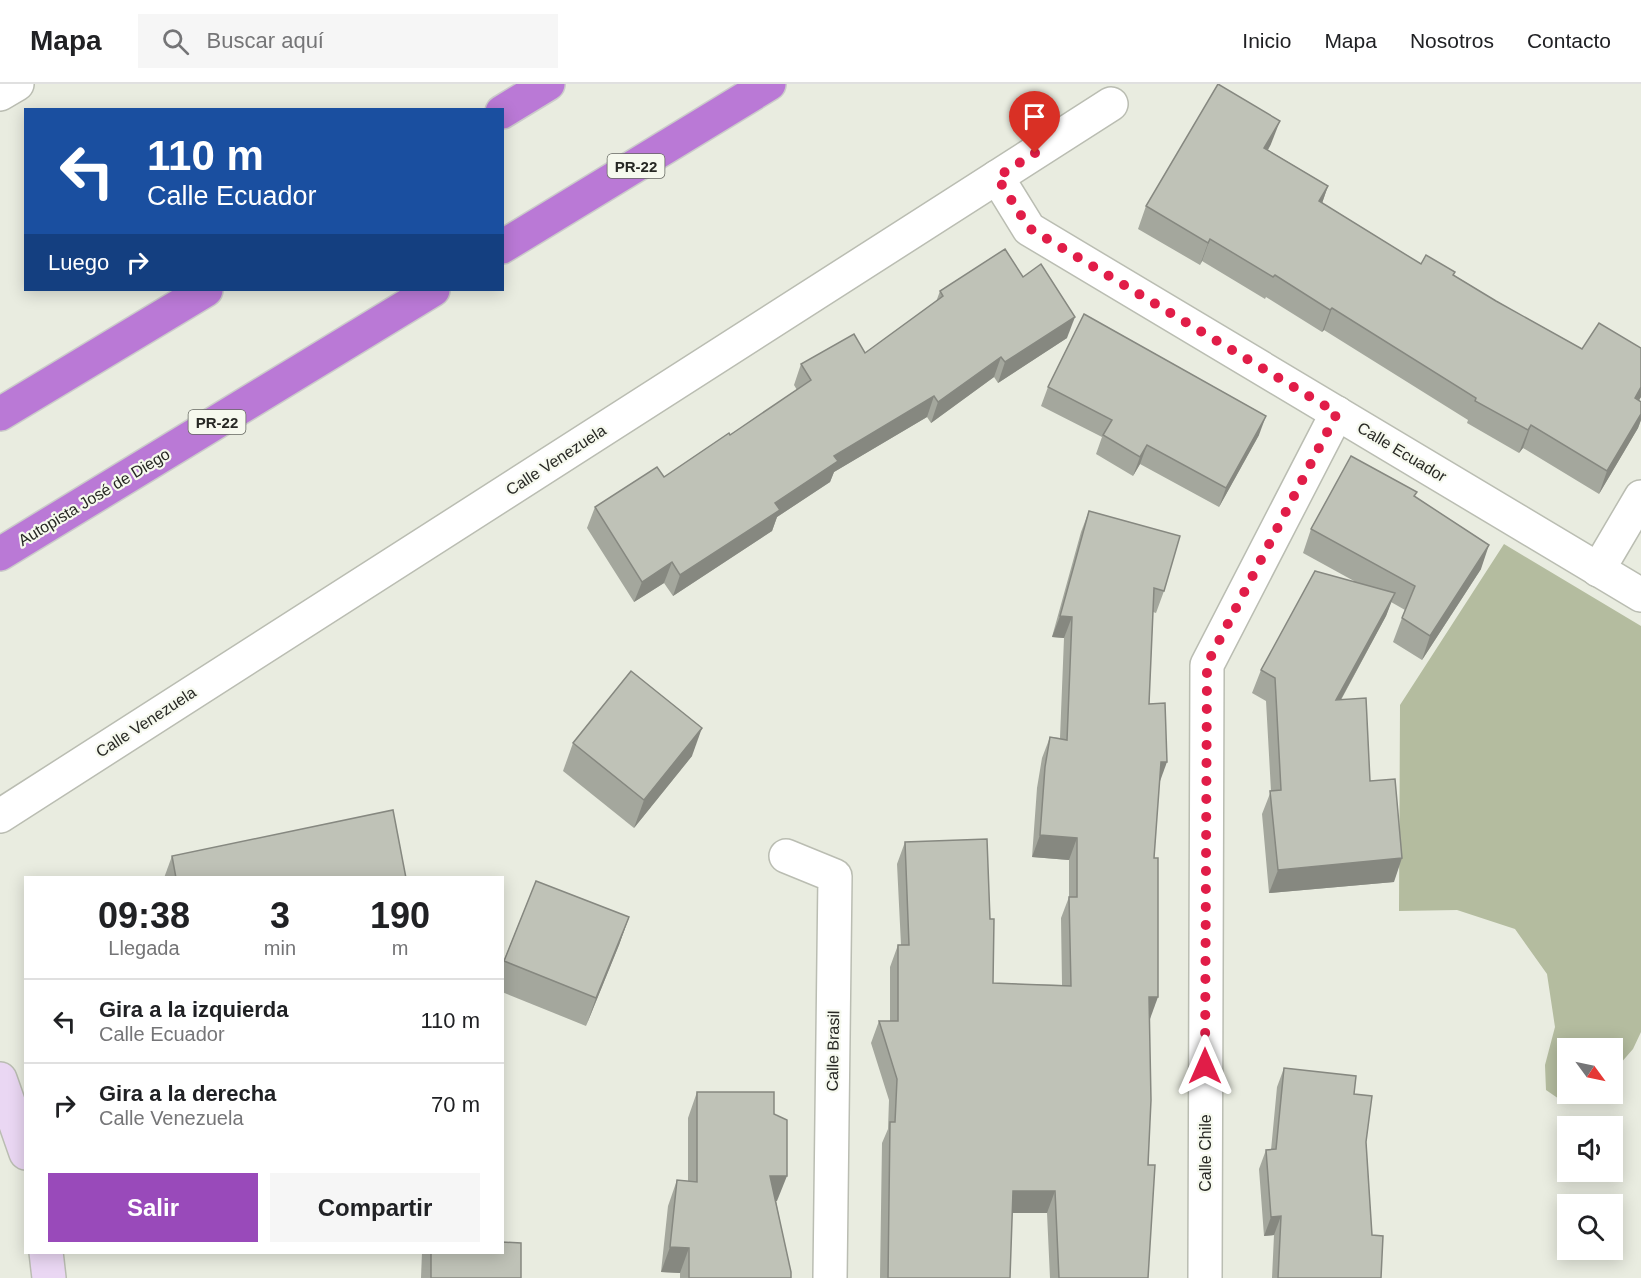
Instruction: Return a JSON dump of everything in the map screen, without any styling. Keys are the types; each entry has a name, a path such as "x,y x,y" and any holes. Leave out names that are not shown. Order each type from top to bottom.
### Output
{"highway":[{"path":"504,111 548,84"},
{"name":"PR-22","path":"504,246 769,84"},
{"path":"0,414 204,291"},
{"name":"Autopista José de Diego","path":"0,554 432,291"}],"street":[{"path":"0,94 17,84"},
{"name":"Calle Venezuela","path":"0,816 1112,104"},
{"name":"Calle Ecuador","path":"997,177 1029,228 1641,595"},
{"name":"Calle Chile","path":"1205,1278 1207,664 1337,413"},
{"path":"1598,570 1641,497"},
{"name":"Calle Brasil","path":"786,856 835,876 830,1278"},
{"path":"0,1079 24,1147"},
{"path":"46,1254 49,1278"}],"green space":[{"path":"1504,544 1641,626 1641,1032 1633,1049 1623,1060 1623,1038 1557,1038 1557,1098 1546,1090 1545,1065 1555,1027 1547,974 1515,929 1457,910 1399,911 1400,705"}],"building":[{"path":"1218,84 1280,121 1264,148 1328,186 1319,201 1421,264 1426,255 1455,272 1453,275 1496,301 1582,349 1599,323 1641,348 1641,387 1635,398 1641,402 1641,414 1607,471 1531,425 1528,430 1475,401 1476,398 1332,308 1330,310 1275,275 1273,277 1210,239 1208,243 1146,206"},
{"path":"1005,249 1023,277 1041,264 1075,317 1005,362 1001,357 938,402 934,396 834,456 838,461 775,503 780,510 680,575 672,562 642,582 595,507 657,467 664,477 811,380 801,364 854,334 865,353 943,296 940,291"},
{"path":"1084,314 1266,416 1226,488 1147,445 1140,457 1103,435 1112,420 1048,387"},
{"path":"1351,456 1417,492 1414,496 1489,545 1430,636 1402,618 1415,586 1311,529"},
{"path":"1089,511 1180,536 1164,591 1154,588 1149,704 1165,703 1167,762 1161,762 1154,858 1158,858 1158,997 1149,997 1151,1100 1148,1165 1155,1165 1148,1278 1059,1278 1055,1191 1013,1191 1010,1278 888,1278 890,1122 895,1122 897,1079 879,1021 898,1021 898,945 909,945 905,842 987,839 990,919 994,919 993,983 1071,986 1069,897 1077,897 1077,838 1040,835 1045,767 1050,737 1067,740 1072,617 1060,616"},
{"path":"1315,571 1395,593 1336,700 1366,698 1370,781 1395,779 1402,858 1278,870 1270,791 1281,790 1275,678 1261,670"},
{"path":"631,671 702,728 644,800 573,743"},
{"path":"393,810 406,876 176,876 172,856"},
{"path":"536,881 629,917 596,998 504,961"},
{"path":"1284,1068 1356,1076 1354,1094 1372,1096 1366,1142 1372,1235 1383,1236 1381,1278 1278,1278 1281,1216 1271,1217 1266,1150 1276,1149"},
{"path":"697,1092 774,1092 774,1114 787,1120 787,1176 770,1176 791,1278 689,1278 689,1248 670,1247 677,1180 697,1182"},
{"path":"504,1242 521,1243 521,1278 431,1278 431,1254 504,1254"}],"route":[{"path":"1035,153 997,177 1029,228 1337,413 1207,664 1205,1066"}]}
